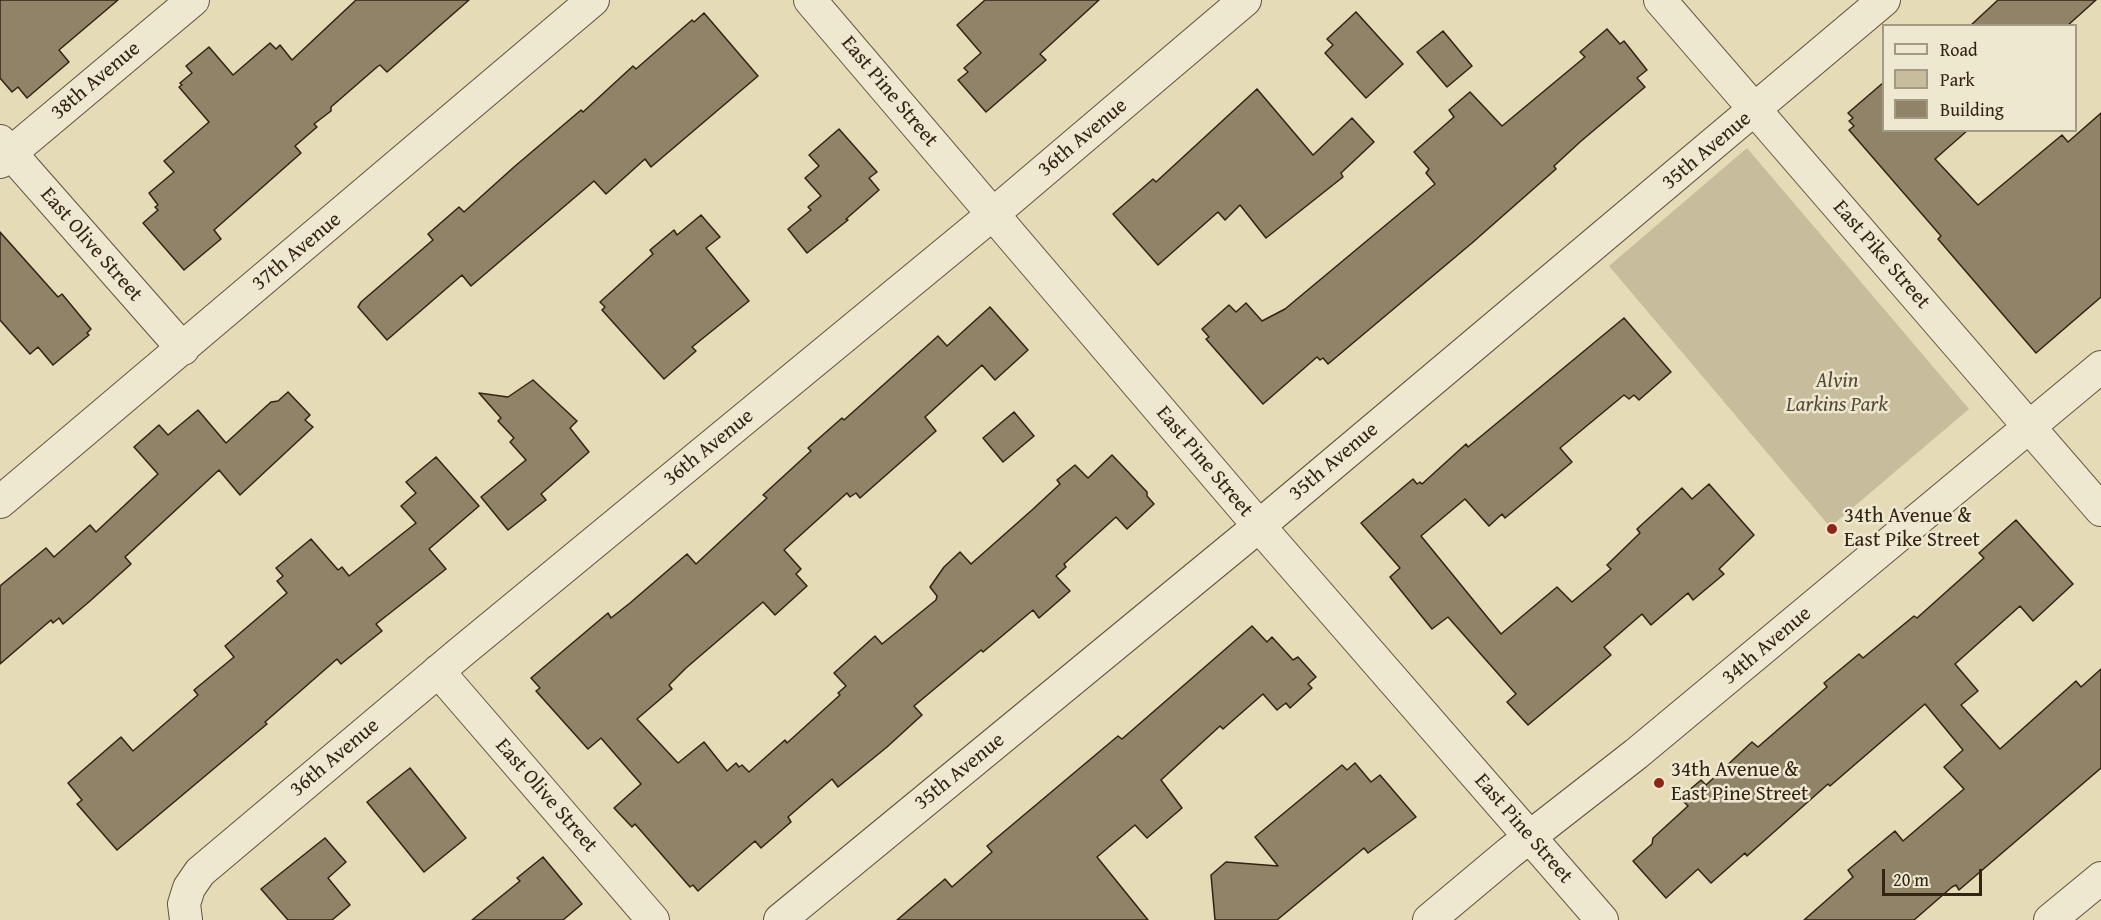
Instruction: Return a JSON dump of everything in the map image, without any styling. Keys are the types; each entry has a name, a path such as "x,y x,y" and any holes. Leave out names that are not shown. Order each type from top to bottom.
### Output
{"street":[{"name":"38th Avenue","path":"4,152 193,0"},
{"name":"37th Avenue","path":"0,502 183,350 593,0"},
{"name":"East Pine Street","path":"810,0 1259,526 1602,920"},
{"name":"36th Avenue","path":"185,912 189,888 200,872 438,671 993,214 1245,0"},
{"name":"East Pike Street","path":"1660,0 2101,510"},
{"name":"35th Avenue","path":"780,920 1259,526 1884,0"},
{"name":"East Olive Street","path":"4,152 183,350"},
{"name":"34th Avenue","path":"1429,920 1530,836 1636,754 2101,367"},
{"name":"East Olive Street","path":"438,671 653,920"},
{"path":"2050,920 2101,878"}],"green space":[{"name":"Alvin Larkins Park","path":"1747,148 1969,409 1830,527 1609,266"}],"building":[{"path":"0,0 118,0 59,50 69,62 27,98 18,87 12,92 0,78"},
{"path":"356,0 469,0 387,72 380,65 331,107 331,111 314,124 317,127 295,146 301,153 214,230 221,239 184,270 143,223 158,210 155,207 158,205 149,193 174,172 164,161 209,122 179,87 182,85 180,83 192,73 186,66 209,47 233,75 270,43 276,49 280,45 292,60"},
{"path":"985,0 1099,0 1040,54 1046,60 986,112 958,80 968,72 964,68 981,53 957,25"},
{"path":"1998,0 2096,0 2069,24 1972,24"},
{"path":"1356,12 1403,64 1366,98 1325,53 1333,45 1327,39"},
{"path":"704,13 758,76 651,167 645,159 606,194 594,181 471,286 462,275 387,340 358,307 361,302 433,240 428,234 459,207 464,212 581,110 583,112 633,66 636,69 692,20 694,22"},
{"path":"1607,29 1620,44 1624,41 1647,70 1637,78 1645,87 1580,142 1554,166 1556,169 1472,243 1328,364 1323,358 1320,360 1317,357 1263,404 1206,339 1209,337 1202,329 1229,305 1236,312 1246,303 1262,321 1285,309 1435,184 1426,173 1429,169 1414,152 1454,117 1449,110 1470,92 1502,126 1585,57 1580,52"},
{"path":"1443,31 1472,66 1447,87 1417,52"},
{"path":"1882,84 1882,132 1966,132 1935,159 1978,205 2062,135 2068,142 2101,113 2101,297 2036,353 1938,239 1941,236 1849,130 1854,126 1849,121 1853,118 1848,113"},
{"path":"1257,89 1313,155 1352,118 1374,142 1341,173 1343,177 1266,238 1240,205 1225,220 1218,212 1158,265 1113,214 1153,179 1156,182"},
{"path":"839,129 877,172 869,178 879,190 846,219 848,220 807,253 788,229 811,210 808,207 821,196 805,178 819,166 809,155"},
{"path":"701,215 720,237 706,248 749,301 692,347 696,351 664,379 602,310 605,307 600,302 653,254 650,250 674,230 677,235"},
{"path":"0,232 58,297 62,294 91,329 87,333 89,335 53,365 38,347 30,354 0,320"},
{"path":"990,307 1028,350 995,380 982,365 925,417 936,431 860,498 856,493 850,497 847,493 784,550 801,569 796,574 807,586 775,615 763,602 686,668 669,685 672,689 637,719 678,763 704,742 727,771 736,763 749,772 785,740 787,743 840,695 838,693 846,686 834,673 875,636 882,644 936,600 937,596 930,587 944,567 960,552 971,564 1060,484 1057,480 1075,465 1088,478 1112,455 1147,492 1147,496 1154,504 1127,529 1116,517 1064,564 1066,567 1056,576 1070,591 1039,618 1033,610 914,706 922,715 887,747 838,787 832,779 788,817 791,822 761,848 755,841 698,891 693,885 690,887 635,824 632,827 614,808 641,784 601,738 588,749 536,691 540,688 531,678 608,613 611,618 687,554 696,564 767,498 763,495 811,451 808,448 842,418 844,420 938,336 947,346"},
{"path":"1624,318 1671,372 1639,400 1634,395 1629,399 1624,395 1560,448 1572,462 1505,518 1502,514 1489,526 1465,499 1421,536 1501,634 1557,587 1572,602 1611,569 1607,565 1640,533 1637,529 1682,488 1692,499 1709,484 1754,535 1719,569 1724,574 1693,600 1688,593 1651,625 1642,614 1604,647 1611,655 1528,725 1507,702 1516,694 1448,617 1432,629 1390,577 1400,568 1361,523 1413,479 1417,484 1420,482 1422,484 1466,444 1468,447"},
{"path":"533,380 577,421 570,428 589,452 541,494 546,500 508,530 481,497 526,460 510,442 514,438 498,421 501,418 479,393 508,397"},
{"path":"288,392 310,415 305,420 313,427 240,495 219,470 125,557 131,564 90,601 63,624 59,618 53,623 51,620 0,664 0,586 46,548 54,557 90,525 96,532 158,474 134,447 159,425 168,435 198,410 226,443 271,402 278,401"},
{"path":"1014,412 1034,436 1003,462 983,438"},
{"path":"436,457 479,506 429,549 446,569 376,624 382,631 341,664 337,659 265,722 267,724 117,850 77,804 82,800 68,783 121,737 133,751 198,695 194,690 234,657 225,646 287,593 277,581 283,576 276,568 311,539 338,570 342,567 349,576 416,523 401,506 416,493 406,482"},
{"path":"2016,520 2073,584 2033,621 2020,606 1955,664 1978,691 1961,705 2000,749 2076,681 2081,687 2101,669 2101,768 1959,890 1956,885 1952,887 1914,920 1804,920 1853,877 1848,870 1895,831 1903,841 1964,789 1944,767 1963,750 1925,704 1830,786 1828,784 1747,856 1745,853 1711,883 1698,869 1666,898 1633,861 1652,844 1653,838 1688,806 1680,798 1701,780 1706,785 1752,742 1758,747 1827,687 1824,683 1859,654 1863,658 1914,616 1917,618 1984,558 1979,553"},
{"path":"1252,626 1267,642 1272,637 1293,660 1298,657 1316,677 1308,684 1312,688 1290,708 1286,703 1277,710 1263,694 1223,729 1220,726 1161,780 1182,808 1147,838 1135,825 1097,857 1148,920 897,920 945,879 952,887 992,852 987,846 1118,736 1122,739"},
{"path":"1355,763 1371,782 1380,775 1416,817 1368,853 1364,848 1277,920 1215,920 1211,875 1226,862 1278,866 1255,837 1342,765 1347,770"},
{"path":"410,768 466,838 424,872 367,802"},
{"path":"325,838 346,862 328,878 350,905 332,920 288,920 261,889"},
{"path":"543,857 582,904 563,920 472,920 520,881 517,878"}],"place":[{"name":"34th Avenue & East Pike Street","path":"1832,529"},
{"name":"34th Avenue & East Pine Street","path":"1659,783"}]}
